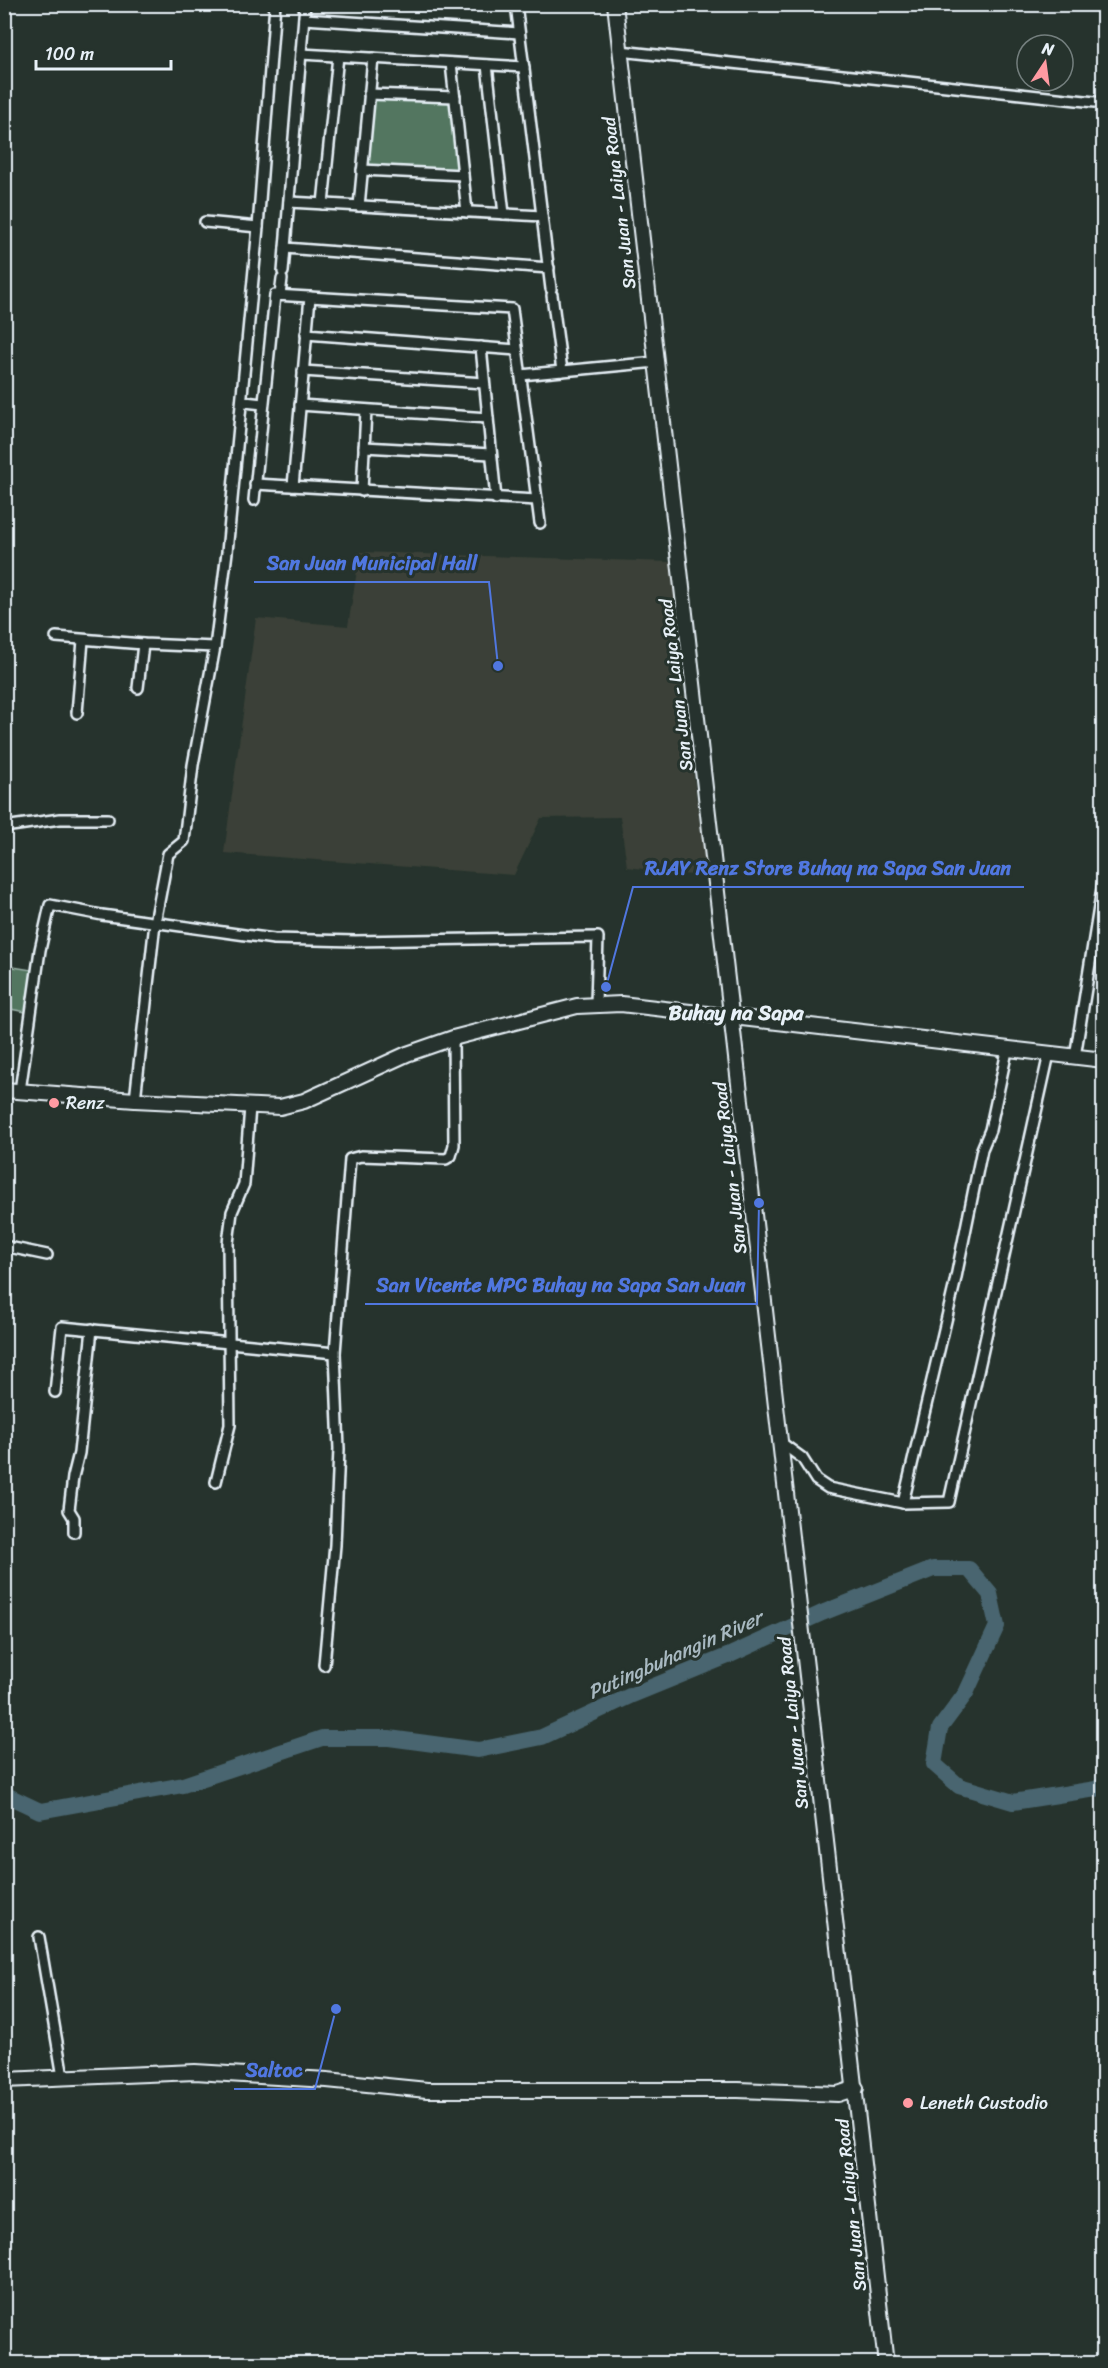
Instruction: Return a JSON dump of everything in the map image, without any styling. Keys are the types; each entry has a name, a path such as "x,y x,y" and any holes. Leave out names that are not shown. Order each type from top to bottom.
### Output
{"main road":[{"name":"San Juan - Laiya Road","path":"615,4 886,2364"},
{"path":"4,1090 135,1100 280,1107 304,1101 407,1054 453,1038 566,1008 596,1003 621,1004 1007,1051 1104,1060"},
{"path":"4,2080 195,2072 327,2080 427,2090 738,2090 838,2094 856,2088"}],"street":[{"path":"135,1100 155,923 168,855 184,841 193,765 215,647 258,227 275,4"},
{"path":"280,295 305,4"},
{"path":"516,4 562,371"},
{"path":"304,19 519,33"},
{"path":"620,51 1104,103"},
{"path":"301,54 524,67"},
{"path":"323,204 338,56"},
{"path":"359,206 373,58"},
{"path":"451,63 467,212"},
{"path":"488,65 504,214"},
{"path":"369,94 455,97"},
{"path":"363,170 463,175"},
{"path":"289,202 542,216"},
{"path":"205,222 258,227"},
{"path":"285,248 549,268"},
{"path":"254,500 275,295 512,309 540,523"},
{"path":"293,486 310,297"},
{"path":"306,334 518,350"},
{"path":"481,347 496,499"},
{"path":"521,375 656,362"},
{"path":"303,371 484,383"},
{"path":"245,402 263,404"},
{"path":"300,405 488,418"},
{"path":"362,491 366,410"},
{"path":"364,447 491,454"},
{"path":"255,484 537,500"},
{"path":"56,637 215,647"},
{"path":"77,713 83,640"},
{"path":"138,688 142,644"},
{"path":"4,827 60,819 108,819"},
{"path":"1075,1057 1104,876"},
{"path":"20,1091 40,950 50,904 102,915 274,939 355,941 598,938 596,1003"},
{"path":"324,1665 339,1449 335,1353 350,1159 361,1156 446,1159 451,1156 454,1146 453,1038"},
{"path":"903,1503 954,1287 982,1149 990,1130 1007,1051"},
{"path":"780,1442 802,1458 816,1480 828,1488 903,1503 949,1502 1048,1054"},
{"path":"216,1482 230,1425 228,1243 232,1212 244,1184 250,1107"},
{"path":"4,1246 47,1255"},
{"path":"55,1392 62,1327 335,1353"},
{"path":"74,1532 74,1518 69,1510 72,1476 78,1452 92,1329"},
{"path":"39,1937 63,2076"}],"shaded area":[{"path":"360,552 671,562 683,697 707,877 627,867 620,817 541,818 514,875 224,853 256,618 348,626"}],"green space":[{"path":"372,97 453,100 458,170 366,167"},
{"path":"7,966 32,970 26,1012 5,1008"}],"waterway":[{"name":"Putingbuhangin River","path":"4,1794 40,1811 183,1785 322,1738 389,1738 478,1750 542,1737 632,1695 730,1655 822,1613 933,1569 969,1569 990,1594 997,1626 966,1693 940,1728 934,1764 959,1786 1013,1802 1096,1789 1104,1784"}],"place":[{"name":"San Juan Municipal Hall","path":"498,666"},
{"name":"RJAY Renz Store Buhay na Sapa San Juan","path":"606,987"},
{"name":"Renz","path":"54,1103"},
{"name":"San Vicente MPC Buhay na Sapa San Juan","path":"759,1203"},
{"name":"Saltoc","path":"336,2009"},
{"name":"Leneth Custodio","path":"908,2103"}],"district":[{"name":"Buhay na Sapa","path":"736,1013"}]}
